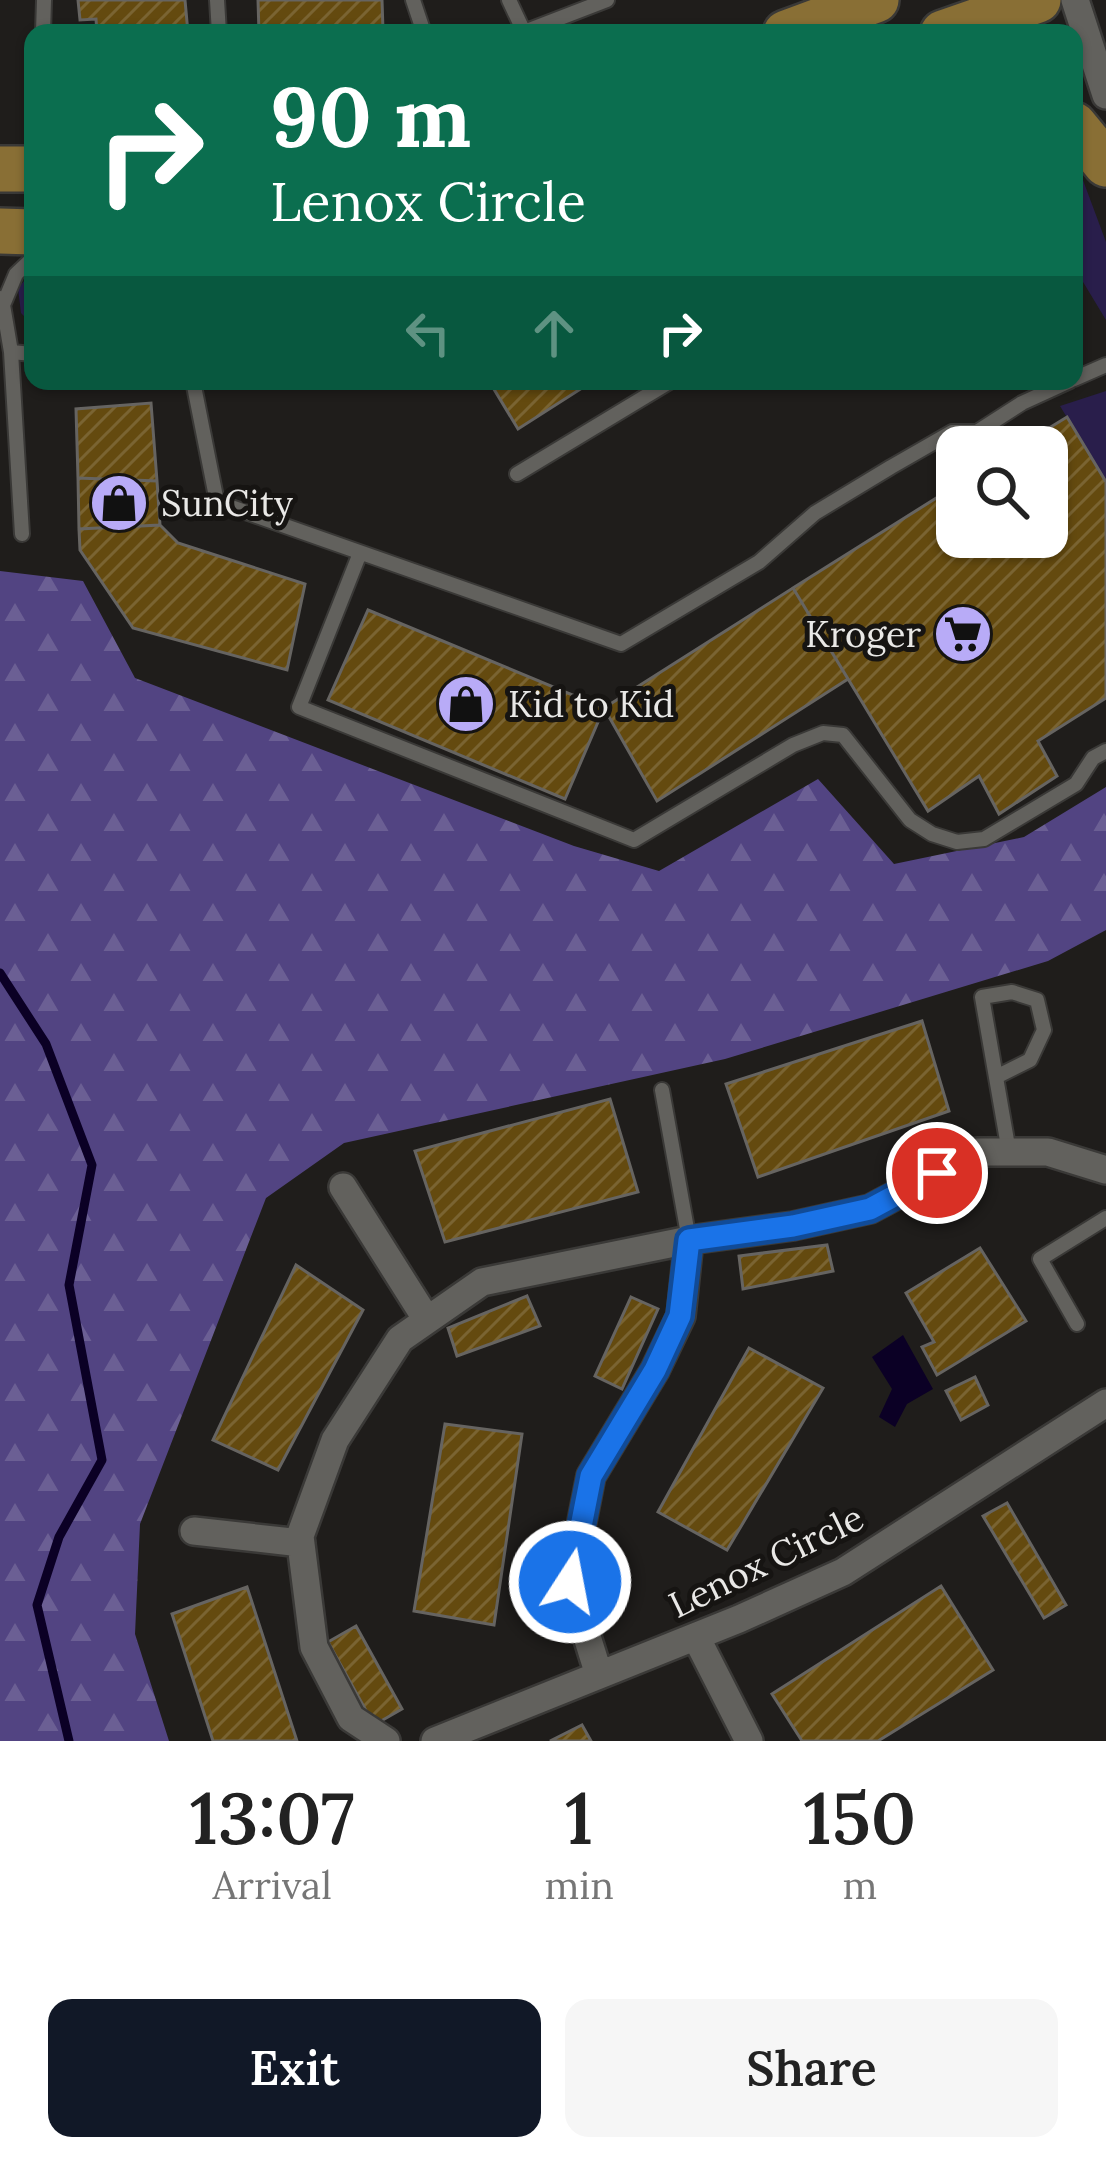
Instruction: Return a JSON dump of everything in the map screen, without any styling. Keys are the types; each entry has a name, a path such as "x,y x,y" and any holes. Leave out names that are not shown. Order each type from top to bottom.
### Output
{"main road":[{"path":"801,24 828,8 876,0"},
{"path":"969,24 1037,0"},
{"path":"1083,136 1106,164"}],"street":[{"path":"1083,25 1106,95"},
{"path":"386,1741 351,1718 314,1647 300,1536 335,1440 400,1339 482,1282 870,1209 976,1152 1048,1152 1106,1170"},
{"path":"343,1187 427,1320"},
{"path":"599,1675 570,1582 591,1476 655,1370 680,1316 689,1240"},
{"name":"Lenox Circle","path":"438,1740 843,1572 1106,1403"},
{"path":"194,1531 301,1543"},
{"path":"696,1636 749,1741"}],"lane":[{"path":"545,24 607,0"},
{"path":"22,533 11,352 2,301 24,266"},
{"path":"11,352 24,353"},
{"path":"196,390 217,502 621,644 759,562 815,513 932,443 952,432 976,432 1051,390"},
{"path":"517,474 656,390"},
{"path":"360,553 299,707 634,840 793,745 823,733 843,735 910,820 957,842 984,839 1076,784 1093,758 1106,751"},
{"path":"996,1077 1030,1060 1044,1030 1037,1000 1012,992 982,997 1009,1152"},
{"path":"662,1090 689,1240"},
{"path":"1078,1324 1040,1258 1106,1218"}],"shaded area":[{"path":"1083,180 1106,242 1106,320 1083,282"},
{"path":"24,281 24,316 21,313 18,288"},
{"path":"1106,391 1106,482 1060,406"},
{"path":"903,1335 933,1389 907,1404 895,1427 879,1417 892,1389 872,1357"}],"green space":[{"path":"0,571 83,581 135,678 574,846 659,871 818,779 894,864 1024,837 1106,787 1106,930 1048,961 725,1059 344,1143 266,1198 140,1524 135,1634 169,1741 0,1741"}],"building":[{"path":"78,0 185,0 187,24 96,24 96,19 80,20"},
{"path":"258,0 382,0 383,24 259,24"},
{"path":"494,390 579,390 518,429"},
{"path":"151,403 157,481 78,478 76,409"},
{"name":"Kroger","path":"1067,417 1106,482 1106,698 1038,741 1057,776 999,814 979,776 928,811 793,588 936,498 936,558 1068,558 1068,426 1052,426"},
{"name":"SunCity","path":"78,478 157,481 160,525 79,529"},
{"path":"160,525 178,543 305,584 287,670 133,628 80,550 79,529"},
{"path":"793,588 848,679 657,801 604,708"},
{"name":"Kid to Kid","path":"368,610 604,708 565,799 328,700"},
{"path":"922,1021 949,1111 758,1177 726,1084"},
{"path":"610,1099 638,1192 445,1242 415,1151"},
{"path":"827,1245 833,1271 743,1289 739,1256"},
{"path":"980,1248 1026,1321 937,1375 922,1347 934,1342 906,1293"},
{"path":"296,1265 363,1310 278,1470 213,1440"},
{"path":"527,1296 540,1326 457,1356 448,1328"},
{"path":"631,1297 658,1309 622,1389 595,1376"},
{"path":"749,1348 823,1388 727,1550 658,1512"},
{"path":"975,1377 988,1405 961,1420 946,1391"},
{"path":"445,1424 522,1434 494,1625 414,1611"},
{"path":"1007,1503 1066,1605 1044,1618 983,1516"},
{"path":"941,1586 993,1670 878,1741 802,1741 772,1694"},
{"path":"247,1587 297,1741 213,1741 172,1614"},
{"path":"356,1626 402,1709 374,1725 328,1642"},
{"path":"582,1725 591,1741 550,1741"}],"waterway":[{"path":"0,973 46,1044 92,1165 69,1285 102,1460 59,1537 37,1605 69,1741"}],"place":[{"name":"SunCity","path":"119,503"},
{"name":"Kroger","path":"963,634"},
{"name":"Kid to Kid","path":"466,704"}],"route":[{"path":"570,1582 591,1476 655,1370 680,1316 689,1240 793,1226 870,1209 937,1173"}]}
